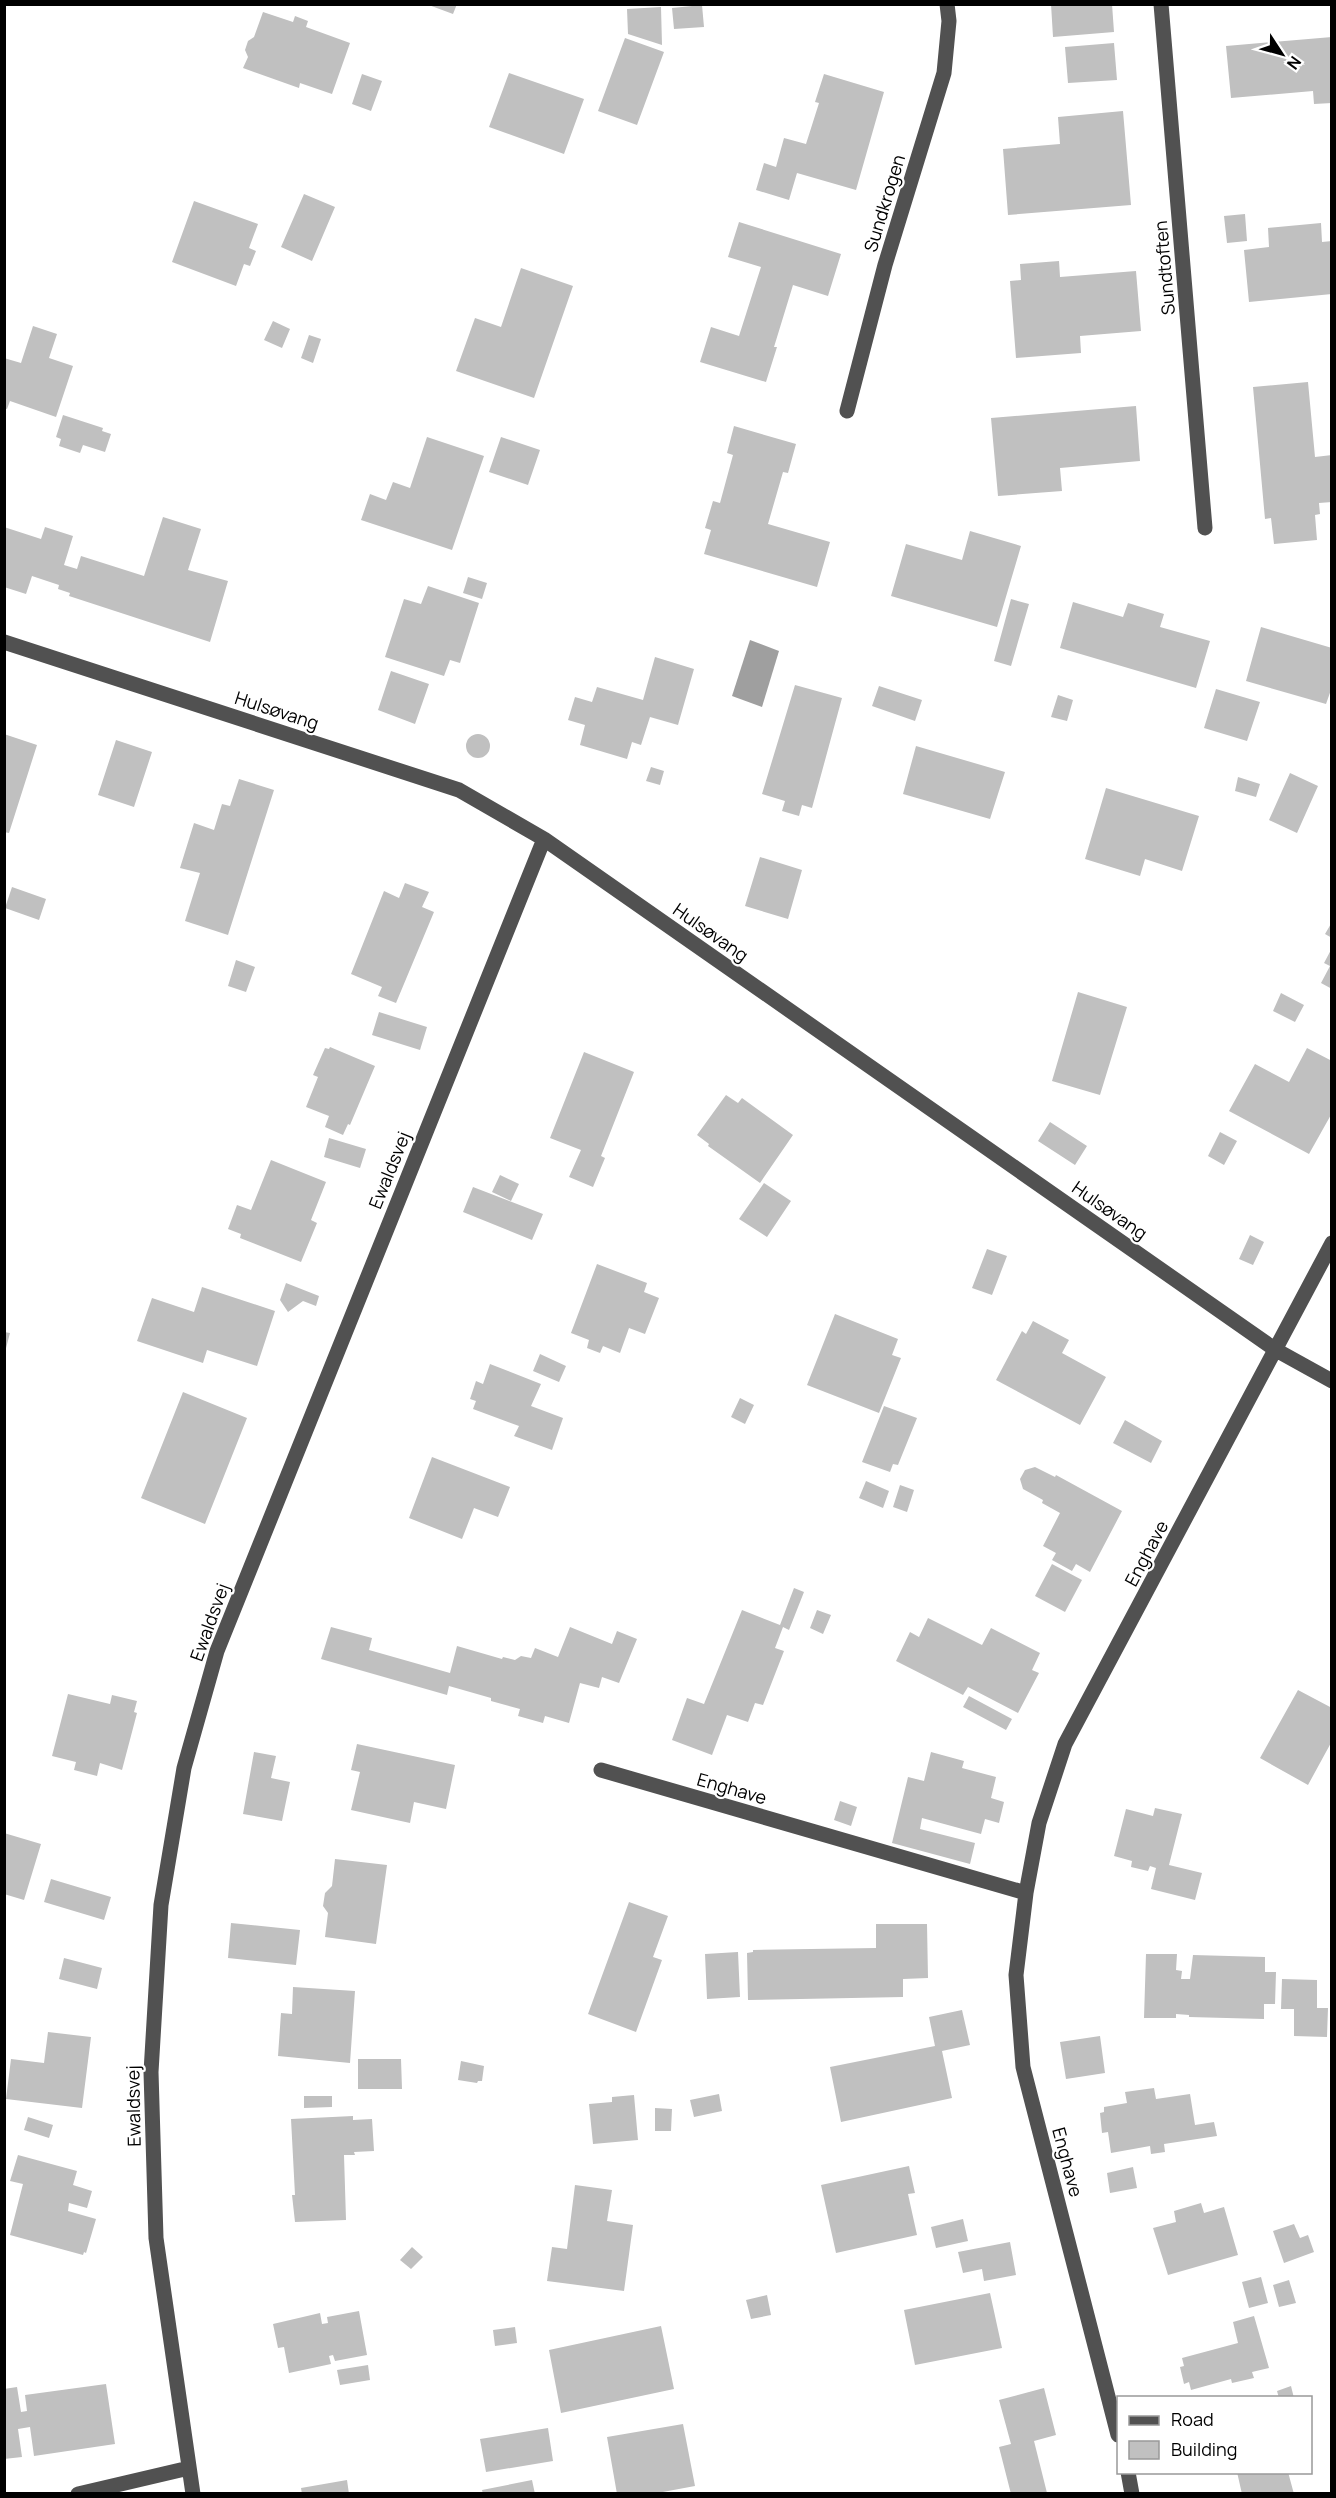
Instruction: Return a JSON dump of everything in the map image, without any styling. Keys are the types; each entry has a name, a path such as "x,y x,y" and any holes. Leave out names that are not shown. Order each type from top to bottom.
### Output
{"street":[{"name":"Sundkrogen","path":"847,411 885,265 944,73 947,4"},
{"name":"Sundtoften","path":"1161,4 1205,528"},
{"name":"Hulsøvang","path":"4,642 459,790 544,839 1276,1350 1332,1381"},
{"name":"Ewaldsvej","path":"193,2493 156,2238 151,2073 161,1905 184,1768 217,1651 544,839"},
{"name":"Enghave","path":"1117,2428 1023,2067 1016,1975 1026,1893 1039,1823 1065,1744 1332,1243"},
{"name":"Enghave","path":"601,1770 1026,1893"},
{"path":"78,2493 189,2468"},
{"path":"1128,2474 1132,2493"}],"shaded area":[{"path":"750,640 779,651 762,707 732,696"}],"building":[{"path":"426,4 457,4 453,14"},
{"path":"1051,4 1112,4 1114,32 1053,37"},
{"path":"702,5 704,27 674,29 672,8"},
{"path":"661,7 662,45 628,34 627,9"},
{"path":"263,12 293,22 295,16 308,21 306,27 350,43 332,94 300,83 299,88 243,68 248,57 245,50 248,41 254,37"},
{"path":"1332,37 1332,103 1314,104 1313,91 1231,98 1226,46"},
{"path":"625,38 664,52 637,125 598,111"},
{"path":"1114,43 1117,80 1068,83 1065,47"},
{"path":"509,73 584,99 564,154 489,127"},
{"path":"362,74 382,81 371,111 352,104"},
{"path":"824,74 884,92 856,190 797,173 789,200 756,190 764,163 776,167 784,138 806,144 819,103 815,102"},
{"path":"1123,111 1131,205 1008,215 1003,149 1060,144 1058,117"},
{"path":"304,194 335,207 312,261 281,247"},
{"path":"194,201 258,224 249,248 256,251 250,266 244,264 236,286 172,262"},
{"path":"1245,214 1247,241 1227,243 1224,216"},
{"path":"739,222 841,254 828,296 793,285 766,382 700,362 711,327 739,336 761,267 728,257"},
{"path":"1321,223 1322,242 1332,241 1332,294 1249,302 1244,250 1269,247 1268,228"},
{"path":"1059,261 1060,277 1136,271 1141,331 1080,336 1081,353 1016,358 1010,281 1021,280 1020,264"},
{"path":"521,268 573,286 534,398 456,371 475,318 501,327"},
{"path":"273,321 290,329 282,348 264,340"},
{"path":"33,326 57,334 49,358 73,366 56,417 10,401 7,409 4,408 4,358 21,363"},
{"path":"309,335 321,339 313,363 301,358"},
{"path":"1308,382 1315,457 1332,455 1332,502 1319,503 1320,514 1315,515 1317,540 1274,544 1271,518 1265,519 1253,387"},
{"path":"1136,406 1140,461 1060,468 1062,491 998,496 991,418"},
{"path":"63,415 103,428 102,431 111,434 105,452 83,445 80,453 59,446 61,439 56,437"},
{"path":"734,426 796,444 788,473 783,472 768,524 830,542 817,587 704,554 711,530 705,528 713,501 720,503 733,455 727,453"},
{"path":"427,437 484,456 452,550 361,520 370,494 386,500 393,482 410,488"},
{"path":"501,437 540,450 528,485 489,472"},
{"path":"163,517 201,529 188,570 228,581 210,642 69,596 70,593 58,589 59,585 32,576 26,594 4,587 4,527 41,539 45,527 73,536 64,565 77,569 81,556 144,576"},
{"path":"970,531 1021,546 997,627 891,596 906,544 962,560"},
{"path":"468,577 487,583 482,599 463,593"},
{"path":"428,586 479,603 460,663 450,660 444,676 385,657 404,599 421,604"},
{"path":"1011,599 1029,604 1011,666 994,661"},
{"path":"1073,602 1123,617 1128,603 1164,614 1160,627 1210,641 1196,688 1060,648"},
{"path":"1261,627 1332,648 1332,687 1326,704 1246,681"},
{"path":"655,657 694,669 678,725 650,717 641,745 632,742 627,759 580,745 585,725 568,720 575,697 592,702 597,687 643,700"},
{"path":"391,671 429,684 415,724 378,710"},
{"path":"795,685 842,698 812,808 802,805 799,816 782,811 785,801 762,794"},
{"path":"879,686 922,700 915,721 872,706"},
{"path":"1216,689 1260,702 1247,741 1204,728"},
{"path":"1058,695 1073,700 1067,721 1051,717"},
{"path":"4,734 37,745 9,833 4,832"},
{"path":"478,734 483,735 489,741 489,751 483,757 478,758 473,757 467,751 466,746 467,741 473,735"},
{"path":"116,740 152,752 134,807 98,795"},
{"path":"916,746 1005,772 990,819 903,794"},
{"path":"651,767 664,771 660,785 646,781"},
{"path":"1290,773 1318,786 1297,833 1269,820"},
{"path":"1238,777 1260,784 1256,797 1235,791"},
{"path":"239,779 274,790 228,935 185,921 200,873 180,868 194,823 214,830 222,804 230,806"},
{"path":"1106,788 1199,816 1182,871 1145,859 1140,876 1085,859"},
{"path":"760,857 802,870 788,919 745,906"},
{"path":"405,883 429,892 422,907 434,912 396,1003 378,996 382,987 351,974 384,891 399,898"},
{"path":"12,887 46,899 39,920 5,908"},
{"path":"1332,922 1332,938 1325,934"},
{"path":"1332,948 1332,989 1321,983 1330,966 1324,963"},
{"path":"236,960 255,967 246,992 228,986"},
{"path":"1078,992 1127,1007 1100,1095 1052,1081"},
{"path":"1281,993 1304,1005 1295,1022 1273,1011"},
{"path":"379,1012 427,1027 420,1050 372,1035"},
{"path":"330,1047 375,1066 350,1125 348,1124 343,1135 325,1127 329,1116 306,1107 318,1077 313,1075 325,1048"},
{"path":"1307,1048 1332,1061 1332,1113 1309,1154 1229,1111 1255,1064 1289,1082"},
{"path":"584,1052 634,1072 601,1156 605,1158 593,1187 569,1177 581,1150 550,1138"},
{"path":"726,1095 738,1103 742,1098 793,1135 760,1183 708,1146 709,1144 697,1135"},
{"path":"1050,1122 1087,1146 1075,1165 1038,1141"},
{"path":"1220,1132 1237,1141 1224,1165 1208,1156"},
{"path":"329,1138 366,1149 360,1168 324,1157"},
{"path":"271,1160 326,1182 311,1220 317,1223 301,1262 240,1238 241,1234 228,1229 237,1205 251,1210"},
{"path":"500,1175 519,1184 511,1201 492,1192"},
{"path":"764,1183 791,1201 767,1237 739,1219"},
{"path":"473,1187 543,1214 532,1240 463,1212"},
{"path":"1250,1235 1264,1242 1253,1265 1239,1259"},
{"path":"987,1249 1007,1256 992,1295 972,1288"},
{"path":"597,1264 647,1283 644,1292 659,1298 645,1334 629,1328 620,1353 603,1346 600,1353 587,1348 589,1340 571,1333"},
{"path":"286,1283 319,1296 316,1306 303,1301 288,1312 280,1300"},
{"path":"202,1287 275,1311 257,1366 207,1350 203,1363 137,1341 152,1298 194,1312"},
{"path":"835,1314 898,1339 892,1355 901,1358 879,1413 807,1385"},
{"path":"1033,1321 1069,1340 1062,1353 1106,1377 1080,1425 996,1380 1022,1331 1026,1334"},
{"path":"4,1332 10,1333 5,1352 4,1352"},
{"path":"540,1354 566,1366 559,1382 533,1371"},
{"path":"490,1364 541,1384 531,1406 563,1418 552,1450 514,1436 519,1426 473,1409 476,1401 470,1399 476,1381 483,1384"},
{"path":"183,1392 247,1418 205,1524 141,1498"},
{"path":"740,1398 754,1405 745,1424 731,1417"},
{"path":"884,1406 917,1418 898,1465 893,1464 890,1472 862,1462"},
{"path":"1125,1420 1162,1441 1151,1463 1113,1443"},
{"path":"432,1457 510,1487 498,1517 474,1508 462,1539 409,1518"},
{"path":"1035,1467 1055,1477 1056,1475 1122,1511 1090,1572 1076,1564 1072,1571 1052,1560 1056,1553 1043,1546 1060,1513 1023,1489 1020,1479 1025,1470"},
{"path":"866,1481 889,1491 883,1508 859,1498"},
{"path":"900,1485 914,1490 907,1512 893,1507"},
{"path":"1052,1564 1082,1580 1065,1612 1035,1596"},
{"path":"794,1588 804,1592 789,1630 783,1627 775,1648 784,1651 763,1705 755,1703 748,1722 727,1715 712,1755 672,1740 687,1698 704,1704 742,1610 780,1625"},
{"path":"817,1610 831,1615 823,1634 810,1628"},
{"path":"928,1618 982,1645 991,1628 1040,1653 1032,1670 1039,1673 1018,1713 968,1687 963,1695 896,1661 910,1632 919,1637"},
{"path":"331,1627 372,1638 369,1650 450,1673 457,1646 502,1659 503,1657 515,1660 521,1656 531,1658 535,1648 558,1657 570,1627 612,1644 617,1631 637,1639 619,1683 602,1677 599,1688 580,1683 569,1723 545,1716 543,1723 518,1716 520,1709 491,1701 491,1698 449,1686 447,1695 321,1659"},
{"path":"1298,1690 1332,1708 1332,1741 1308,1785 1260,1758"},
{"path":"68,1694 110,1704 112,1695 137,1701 134,1712 137,1713 122,1770 100,1763 97,1776 74,1770 76,1762 52,1756"},
{"path":"969,1696 1012,1719 1006,1730 963,1707"},
{"path":"357,1744 455,1765 446,1809 414,1802 410,1823 351,1810 360,1772 351,1770"},
{"path":"254,1752 276,1756 271,1778 290,1782 282,1821 243,1814"},
{"path":"931,1752 964,1761 962,1768 996,1777 991,1798 1004,1802 999,1823 985,1819 981,1834 922,1818 920,1829 975,1843 970,1864 892,1843 908,1777 924,1781"},
{"path":"840,1801 857,1807 851,1826 834,1820"},
{"path":"1155,1808 1182,1814 1169,1865 1202,1873 1195,1900 1151,1889 1156,1868 1150,1866 1148,1871 1131,1867 1132,1861 1114,1856 1126,1809 1153,1816"},
{"path":"4,1833 41,1844 24,1900 4,1894"},
{"path":"335,1859 387,1865 376,1944 325,1937 328,1913 323,1906 325,1893 332,1886"},
{"path":"51,1879 111,1897 104,1920 44,1902"},
{"path":"629,1902 668,1916 653,1957 662,1960 636,2032 588,2014"},
{"path":"231,1923 300,1930 296,1965 228,1958"},
{"path":"876,1924 927,1924 928,1978 903,1979 903,1997 748,2000 747,1953 753,1950 876,1948"},
{"path":"738,1952 740,1997 707,1999 705,1954"},
{"path":"1146,1954 1177,1954 1176,1970 1182,1971 1181,1979 1190,1979 1193,1955 1265,1957 1265,1972 1276,1972 1275,2004 1264,2004 1264,2019 1189,2017 1189,2015 1176,2014 1176,2018 1144,2018"},
{"path":"64,1958 102,1968 97,1989 59,1979"},
{"path":"1282,1979 1317,1980 1317,2008 1328,2008 1327,2037 1294,2036 1294,2009 1281,2009"},
{"path":"293,1987 355,1991 350,2063 278,2056 281,2013 292,2014"},
{"path":"962,2010 970,2045 942,2051 952,2098 841,2122 830,2067 935,2046 929,2017"},
{"path":"48,2032 91,2037 82,2108 6,2099 11,2059 44,2063"},
{"path":"1100,2036 1105,2073 1066,2079 1060,2042"},
{"path":"358,2059 401,2059 402,2089 358,2089"},
{"path":"461,2061 484,2066 482,2081 477,2083 458,2080"},
{"path":"1154,2088 1156,2099 1190,2094 1195,2125 1214,2122 1217,2136 1164,2144 1165,2152 1151,2154 1150,2146 1111,2153 1108,2132 1102,2133 1100,2113 1104,2112 1104,2107 1127,2103 1125,2092"},
{"path":"719,2094 722,2111 694,2117 690,2100"},
{"path":"634,2095 638,2140 593,2144 589,2104 612,2102 612,2097"},
{"path":"304,2096 332,2096 332,2107 304,2108"},
{"path":"655,2108 672,2109 671,2131 655,2131"},
{"path":"353,2116 353,2120 372,2119 374,2151 344,2155 346,2220 295,2222 292,2195 295,2195 291,2119"},
{"path":"28,2117 53,2125 49,2138 24,2130"},
{"path":"18,2155 77,2171 73,2185 92,2191 87,2208 69,2203 68,2211 96,2219 86,2253 84,2252 83,2255 10,2235 23,2184 10,2181"},
{"path":"909,2166 915,2193 908,2194 917,2235 836,2253 821,2185"},
{"path":"1133,2167 1137,2188 1110,2193 1107,2173"},
{"path":"575,2185 612,2190 607,2221 633,2225 624,2291 547,2281 552,2247 567,2249"},
{"path":"1201,2203 1204,2213 1224,2207 1238,2255 1168,2275 1153,2228 1176,2222 1174,2211"},
{"path":"963,2219 968,2241 936,2248 931,2227"},
{"path":"1294,2224 1300,2238 1308,2235 1314,2252 1284,2263 1273,2231"},
{"path":"1010,2242 1016,2275 984,2281 982,2269 963,2273 958,2252"},
{"path":"412,2247 423,2257 411,2269 400,2260"},
{"path":"1261,2277 1268,2303 1249,2308 1242,2282"},
{"path":"1289,2280 1296,2303 1279,2307 1273,2285"},
{"path":"990,2293 1002,2348 915,2365 904,2310"},
{"path":"767,2295 771,2315 751,2319 746,2300"},
{"path":"359,2311 367,2355 335,2361 333,2355 329,2356 331,2364 289,2373 284,2347 278,2348 273,2324 320,2313 322,2324 328,2323 327,2317"},
{"path":"1254,2316 1269,2368 1252,2372 1254,2378 1232,2383 1231,2379 1191,2390 1189,2382 1184,2384 1180,2367 1184,2366 1182,2358 1238,2343 1233,2322"},
{"path":"661,2326 674,2389 561,2413 549,2350"},
{"path":"515,2327 517,2343 495,2346 493,2330"},
{"path":"368,2365 370,2380 340,2385 337,2370"},
{"path":"106,2384 115,2444 34,2456 30,2427 18,2429 22,2457 4,2459 4,2389 17,2387 21,2412 27,2411 25,2395"},
{"path":"1291,2386 1294,2396 1278,2396 1277,2391"},
{"path":"1044,2388 1056,2435 1034,2441 1047,2493 1011,2494 999,2447 1011,2444 999,2400"},
{"path":"683,2424 695,2486 652,2494 617,2494 607,2437"},
{"path":"548,2428 553,2461 486,2472 480,2439"},
{"path":"1237,2474 1289,2474 1294,2494 1242,2494"},
{"path":"347,2480 349,2494 302,2494 301,2488"},
{"path":"532,2480 535,2494 483,2494 482,2490"}]}
